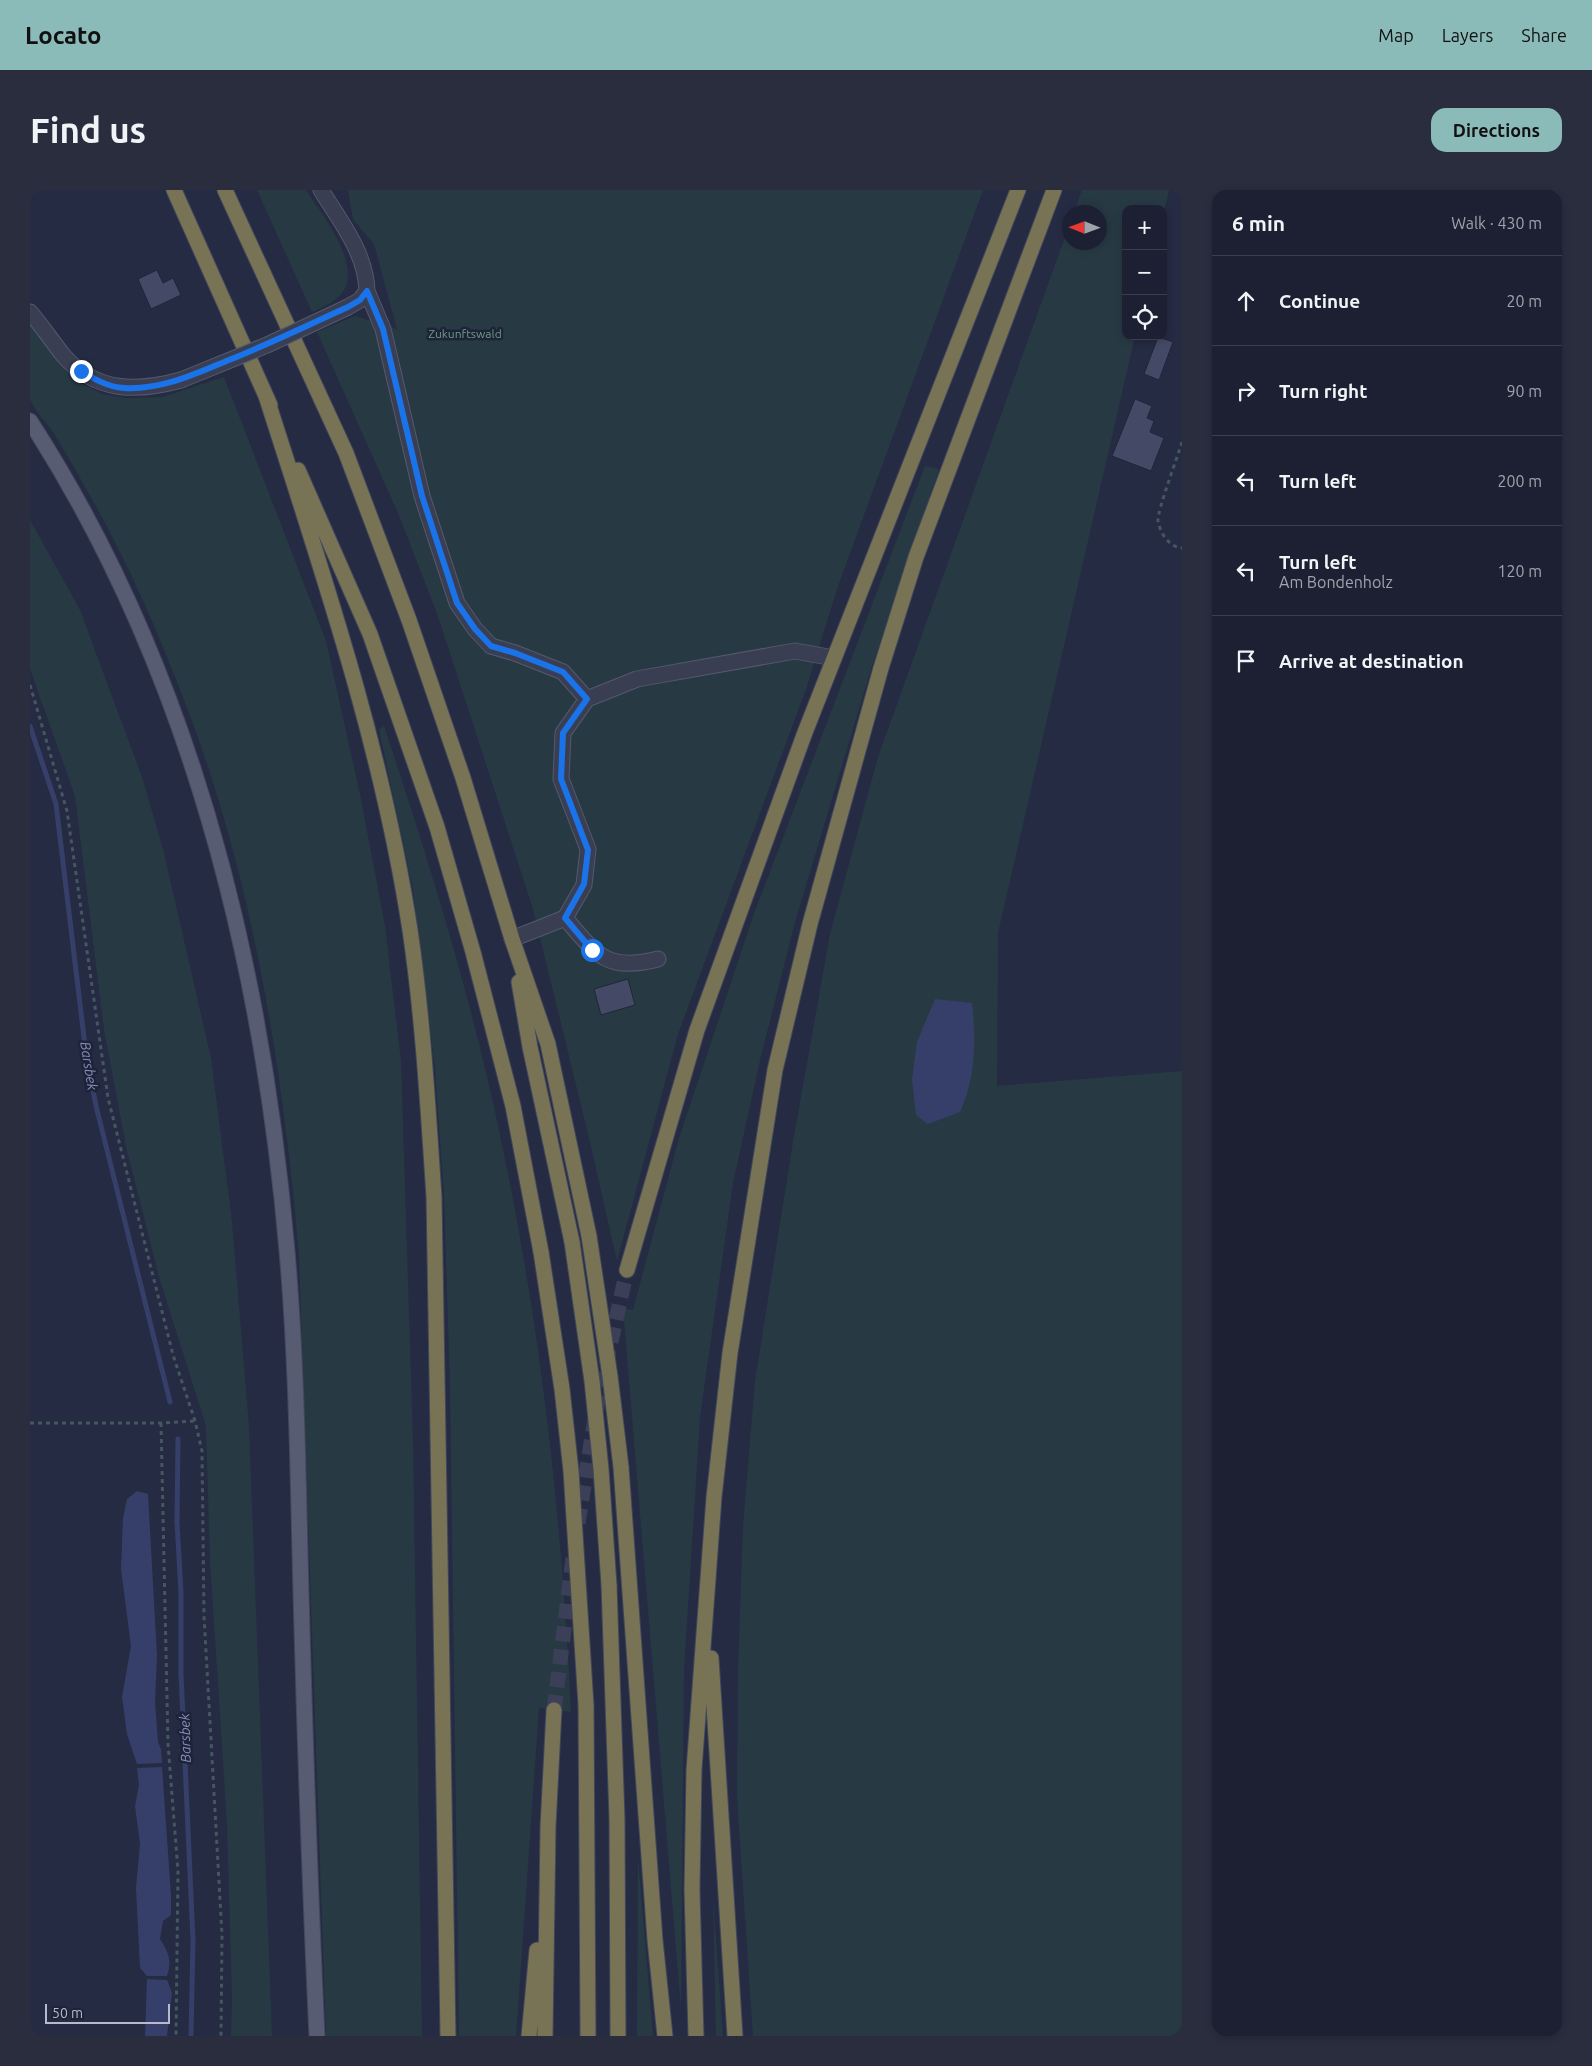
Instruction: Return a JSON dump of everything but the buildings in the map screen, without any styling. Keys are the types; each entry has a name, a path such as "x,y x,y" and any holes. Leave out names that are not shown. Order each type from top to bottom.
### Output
{"highway":[{"path":"174,190 370,634 437,827 514,1106 541,1252 562,1390 571,1471 586,1704 588,2036"},
{"path":"225,190 346,453 409,620 457,759 512,939 548,1044 589,1236 610,1376 621,1467 654,1920 666,2036"},
{"path":"627,1270 697,1030 834,658 1018,190"},
{"path":"696,2036 692,1890 694,1770 714,1497 725,1390 775,1070 810,924 881,668 916,557 1054,190"},
{"path":"266,396 332,602 385,804 410,929 425,1061 434,1197 448,2036"},
{"path":"512,939 530,1047 572,1242 599,1449 609,1585 617,1819 618,2036"},
{"path":"707,1599 735,2036"},
{"path":"545,2036 548,1826 554,1710"},
{"path":"529,2036 548,1826"}],"main road":[{"path":"30,421 97,537 144,636 177,724 215,842 259,1028 276,1146 287,1252 294,1368 309,1858 317,2036"}],"street":[{"path":"321,190 361,260 367,291 383,329 422,496 457,603 475,629 491,646 515,653 563,672 587,699"},
{"path":"30,312 64,356 81,371 103,383 122,388 155,387 181,380 267,345 348,307 360,300 367,291"},
{"path":"512,939 565,918 584,884 588,850 561,779 563,733 587,699 637,679 795,651 834,658"},
{"path":"565,918 592,950 612,963 636,964 658,958"}],"path":[{"path":"1182,442 1158,520 1163,537 1182,548"},
{"path":"30,685 67,811 108,1098 173,1355 195,1420 202,1451 204,1616 222,1936 220,2036"},
{"path":"30,1423 161,1423 195,1420"},
{"path":"161,1423 168,1744 178,1871 176,2036"}],"green space":[{"path":"257,190 306,190 340,244 346,260 348,275 345,288 334,301 312,312"},
{"name":"Zukunftswald","path":"348,190 983,190 838,586 806,689 678,1034 617,1261 533,909 438,616 398,513 317,332 355,316 397,329 374,244 353,219"},
{"path":"1082,190 1169,190 1166,205 1122,205 1122,340 1134,340 998,933 997,1086 1182,1071 1182,2036 753,2036 737,1798 738,1671 743,1526 755,1381 793,1142 830,934 878,757 1062,245 1062,250 1107,250 1107,205 1077,205"},
{"path":"30,325 73,379 102,394 126,398 163,397 224,377 326,641 361,799 385,926 401,1062 413,1441 422,2036 326,2036 299,1255 284,1116 274,1047 248,911 231,843 211,776 168,659 123,557 66,453 30,399"},
{"path":"925,466 939,469 871,669 795,922 761,1056 733,1183 700,1417 684,1669 681,2008 623,1308 633,1310 679,1138 755,911"},
{"path":"30,520 80,610 142,777 163,849 211,1058 232,1222 249,1427 272,2036 231,2036 232,1998 227,1823 210,1560 206,1426 160,1280 127,1151 104,1029 75,796 30,669"},
{"path":"384,726 449,931 477,1035 501,1140 528,1282 548,1424 562,1568 571,1712 539,1708 516,2036 459,2036 450,1386 444,1195 435,1068 413,890 379,729"},
{"path":"638,1858 653,2036 637,2036"},
{"path":"713,1897 723,2036 716,2036"}],"water":[{"path":"935,999 972,1003 974,1058 969,1085 960,1112 928,1124 916,1115 912,1079 917,1042"},
{"path":"137,1491 148,1494 157,1656 155,1702 158,1742 161,1749 162,1763 137,1764 127,1734 122,1697 131,1646 121,1569 123,1518 127,1499"},
{"path":"162,1767 171,1915 163,1921 160,1939 166,1949 169,1966 167,1976 147,1976 140,1968 136,1888 140,1844 135,1806 139,1785 137,1768"},
{"path":"147,1979 167,1980 172,1993 167,2036 145,2036"}],"waterway":[{"name":"Barsbek","path":"30,726 56,804 86,1054 96,1106 170,1402"},
{"name":"Barsbek","path":"178,1439 177,1522 181,1593 181,1674 193,1940 191,2036"}],"tunnel":[{"path":"578,1523 598,1400 627,1270"},
{"path":"554,1710 573,1558"}],"route":[{"path":"81,371 103,383 122,388 155,387 181,380 267,345 348,307 360,300 367,291 383,329 422,496 457,603 475,629 491,646 515,653 563,672 587,699 563,733 561,779 588,850 584,884 565,918 592,950"}]}
